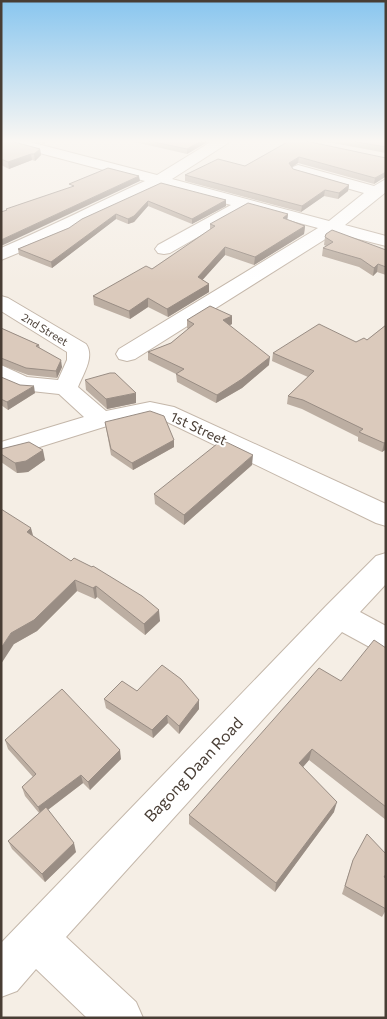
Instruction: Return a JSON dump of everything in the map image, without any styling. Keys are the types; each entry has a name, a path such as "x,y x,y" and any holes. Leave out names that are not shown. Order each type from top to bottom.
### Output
{"street":[{"path":"1,255 63,228 76,219 145,188"},
{"path":"190,188 386,241"},
{"path":"127,354 332,227 381,188"},
{"path":"164,250 246,203"},
{"name":"2nd Street","path":"1,302 78,349 78,360 66,388"},
{"path":"1,372 22,383 66,388 101,420"},
{"name":"1st Street","path":"3,448 101,420 150,409 166,412 386,516"},
{"name":"Bagong Daan Road","path":"1,975 386,564"},
{"path":"337,615 386,641"},
{"path":"36,939 120,1018"}],"building":[{"path":"69,188 114,188 1,240 1,212"},
{"path":"151,188 178,188 226,200 192,219 148,201 134,216 128,219 116,214 51,262 18,249 69,228 82,219"},
{"path":"232,188 346,188 339,193 325,190 302,206"},
{"path":"248,203 288,214 283,218 305,226 255,257 225,247 198,277 209,284 167,309 148,298 129,311 93,296 146,266 152,269 215,226 210,224"},
{"path":"332,230 386,250 386,267 378,264 374,268 361,259 323,248 333,242 325,237"},
{"path":"210,306 232,316 223,320 270,357 242,379 217,395 176,374 184,369 148,352 171,343 194,324 187,320"},
{"path":"319,324 356,342 364,338 367,340 386,325 386,442 384,443 359,432 363,429 303,400 288,396 314,371 273,353"},
{"path":"1,328 39,345 36,346 61,360 56,371 26,368 1,358"},
{"path":"115,373 136,393 106,399 85,380"},
{"path":"1,377 20,385 34,386 7,402 1,399"},
{"path":"150,411 164,416 174,440 132,463 111,449 105,422"},
{"path":"222,440 253,455 184,515 154,494"},
{"path":"29,442 43,450 26,461 15,463 1,454 1,449"},
{"path":"1,509 31,528 27,532 71,561 74,558 93,566 142,596 159,610 144,624 96,586 93,588 75,580 34,620 11,633 1,648"},
{"path":"374,640 386,648 386,807 312,749 299,763 337,802 276,883 189,815 319,668 341,681"},
{"path":"162,665 181,679 199,700 179,726 167,715 152,730 104,699 122,681 137,691"},
{"path":"62,689 120,750 88,782 81,775 38,807 22,787 36,774 5,740"},
{"path":"46,807 74,843 42,874 8,841"},
{"path":"367,834 386,854 386,874 384,877 386,878 386,909 345,886 353,860"}]}
